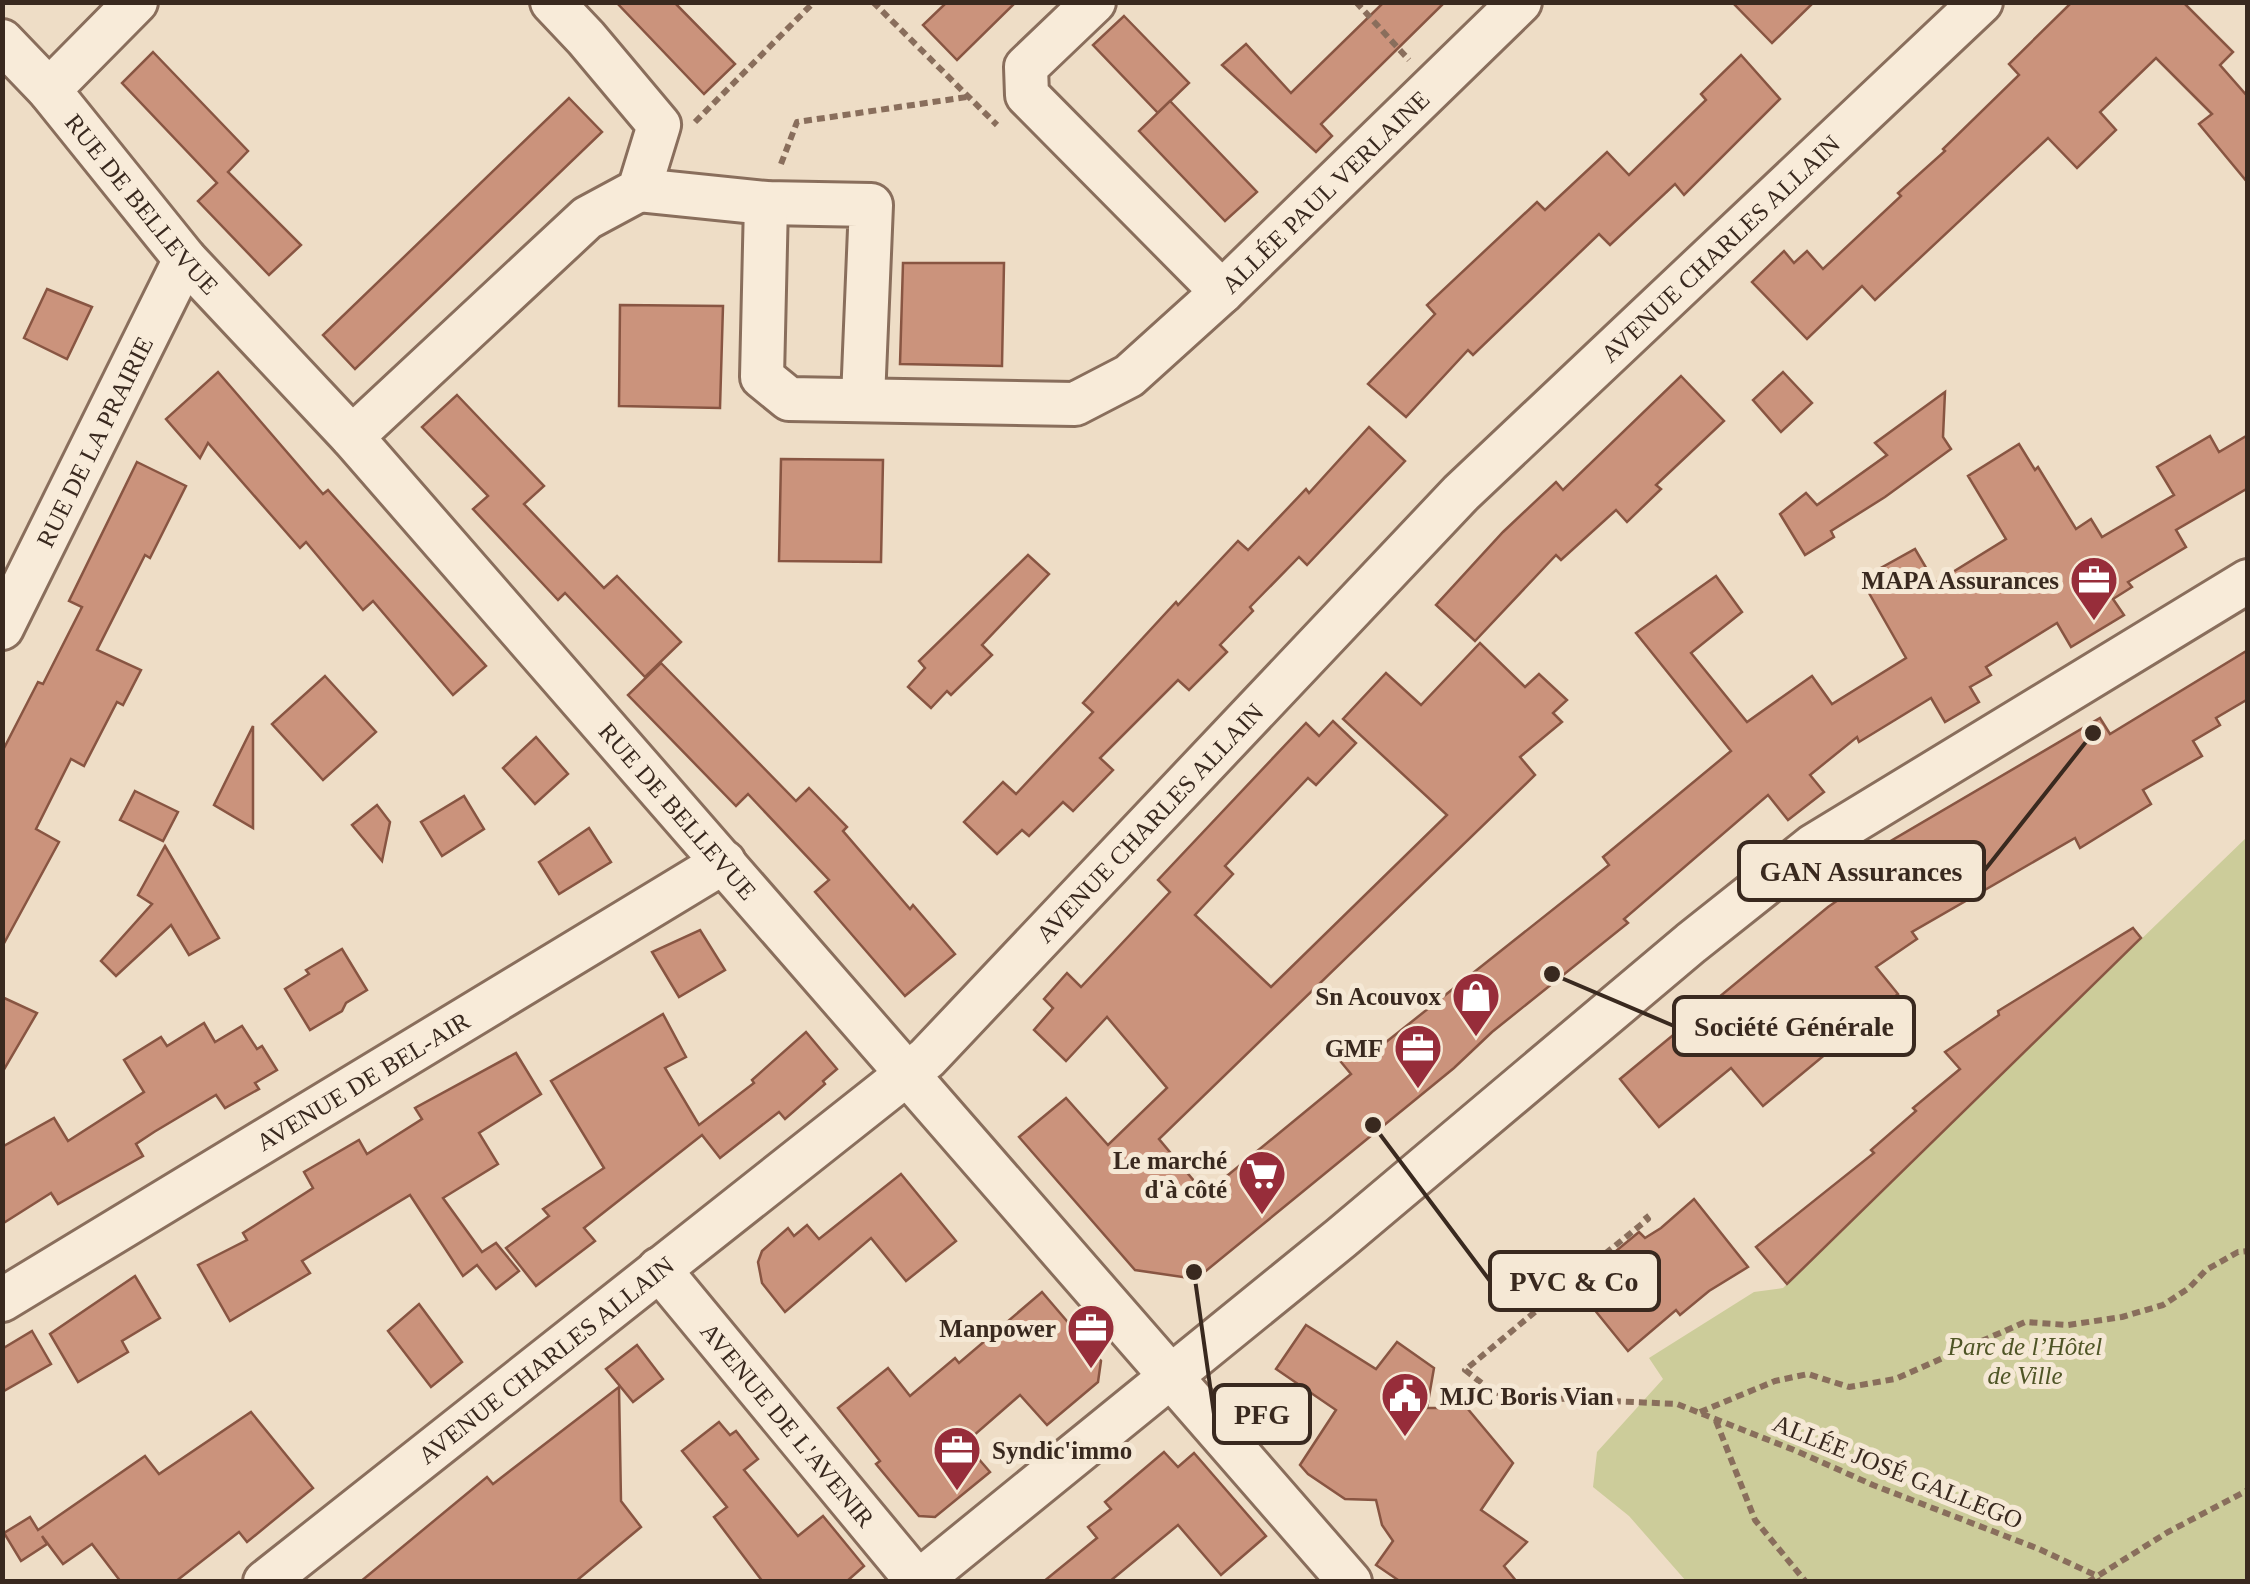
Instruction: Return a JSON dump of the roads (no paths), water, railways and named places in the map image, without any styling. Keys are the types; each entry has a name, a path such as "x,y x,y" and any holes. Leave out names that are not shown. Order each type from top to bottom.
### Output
{"street":[{"path":"49,90 136,2"},
{"path":"552,2 658,125 639,190"},
{"path":"1094,2 1026,67 1028,95 1222,292"},
{"name":"ALLÉE PAUL VERLAINE","path":"766,204 762,377 789,399 1075,404 1129,376 1222,292 1520,2"},
{"name":"AVENUE CHARLES ALLAIN","path":"264,1582 927,1058 1460,493 1981,2"},
{"name":"RUE DE BELLEVUE","path":"2,42 49,90 186,259 352,437 1350,1582"},
{"path":"352,437 587,218 639,190 766,204 871,205 863,399"},
{"name":"RUE DE LA PRAIRIE","path":"2,628 186,259"},
{"path":"918,1582 1813,846 2248,580"},
{"name":"AVENUE DE BEL-AIR","path":"2,1300 724,862"},
{"name":"AVENUE DE L'AVENIR","path":"659,1269 918,1582"}],"place":[{"name":"MAPA Assurances","path":"2094,622"},
{"name":"GAN Assurances","path":"2093,733"},
{"name":"Société Générale","path":"1552,974"},
{"name":"Sn Acouvox","path":"1476,1038"},
{"name":"GMF","path":"1418,1090"},
{"name":"PVC & Co","path":"1373,1125"},
{"name":"Le marché d'à côté","path":"1262,1216"},
{"name":"PFG","path":"1194,1272"},
{"name":"Manpower","path":"1091,1370"},
{"name":"MJC Boris Vian","path":"1405,1438"},
{"name":"Syndic'immo","path":"957,1492"}],"park label":[{"name":"Parc de l’Hôtel de Ville","path":"2025,1360"}]}
